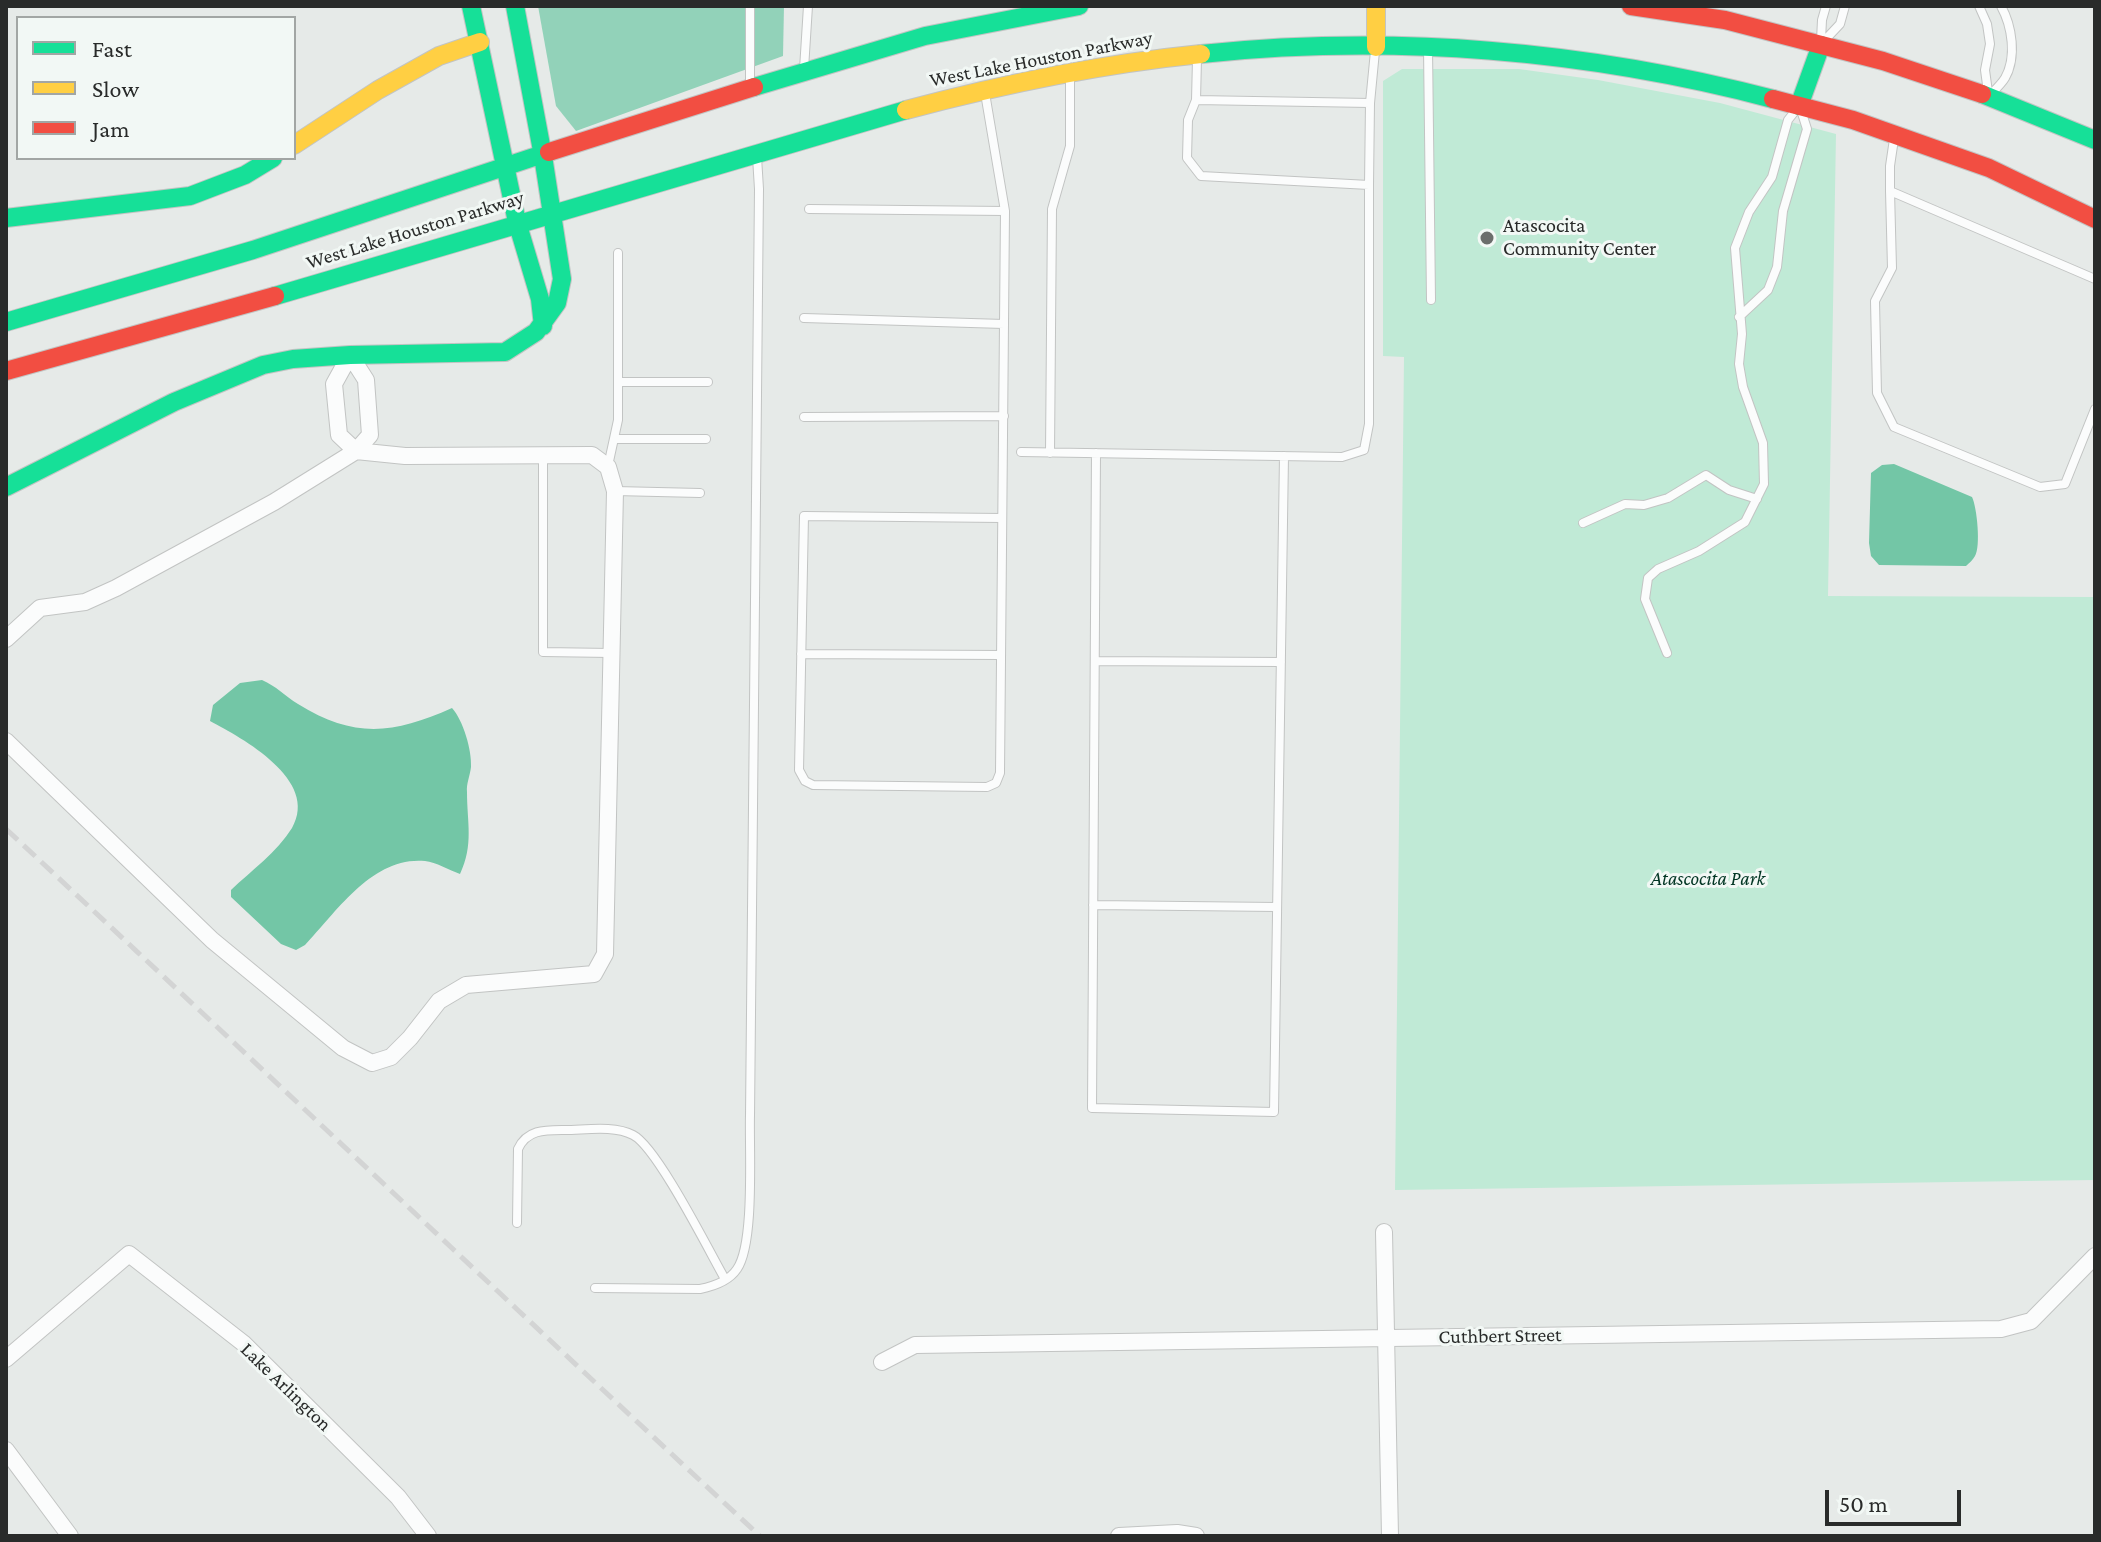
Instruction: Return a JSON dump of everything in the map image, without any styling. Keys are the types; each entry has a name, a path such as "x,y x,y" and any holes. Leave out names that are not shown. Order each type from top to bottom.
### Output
{"main road":[{"path":"471,6 517,222 540,299 543,326"},
{"path":"6,487 238,373 293,359 505,352 523,344 543,326 554,313 561,296 562,279 515,6"},
{"name":"West Lake Houston Parkway","path":"6,322 253,250 804,71 925,36 1052,8 1079,6"},
{"path":"1376,6 1376,47"},
{"path":"1631,6 1674,9 1725,20 1883,61 1989,97 2095,140"},
{"path":"296,144 378,90 439,56 480,42"},
{"path":"1799,106 1821,45"},
{"name":"West Lake Houston Parkway","path":"6,371 984,89 1144,60 1251,49 1428,47 1519,52 1601,63 1724,86 1895,134 1989,168 2095,219"},
{"path":"6,218 190,196 245,175 270,160"}],"street":[{"path":"6,639 40,608 85,602 116,588 261,509 356,451 370,435 366,380 350,355 334,384 339,435 356,451 405,456 592,455 608,467 615,491 605,954 594,974 466,985 439,1001 391,1057 372,1063 343,1048 212,940 6,741"},
{"path":"1384,1232 1390,1536"},
{"name":"Lake Arlington","path":"6,1359 129,1254 243,1343 398,1497 425,1535"},
{"name":"Cuthbert Street","path":"882,1362 915,1345 2001,1329 2031,1321 2095,1256"},
{"path":"6,1450 70,1536"},
{"path":"1119,1536 1177,1533 1196,1536"}],"lane":[{"path":"750,6 750,89"},
{"path":"804,71 808,6"},
{"path":"1821,45 1826,6"},
{"path":"1821,45 1840,24 1845,6"},
{"path":"1979,6 1987,24 1990,44 1985,70 1989,97"},
{"path":"1989,97 2006,77 2011,51 2012,33 2001,6"},
{"path":"1021,452 1342,457 1364,450 1369,424 1370,103 1376,47"},
{"path":"1428,47 1431,300"},
{"path":"1197,54 1196,100 1188,120 1187,158 1201,176 1369,185"},
{"path":"1050,453 1052,209 1070,146 1069,73"},
{"path":"984,89 1005,211 1000,773 996,783 987,787 813,785 805,781 799,770 804,516 1002,518"},
{"path":"1196,100 1370,103"},
{"path":"1667,653 1645,599 1648,578 1658,569 1699,551 1745,522 1764,484 1763,443 1743,387 1739,364 1742,334 1735,248 1749,212 1772,177 1788,120 1799,106"},
{"path":"1739,317 1768,290 1777,267 1783,211 1807,129 1799,106"},
{"path":"1895,134 1890,166 1892,268 1875,301 1877,393 1894,427 2040,487 2065,484 2095,409"},
{"path":"595,1288 700,1289 715,1286 738,1267 745,1252 748,1231 757,155"},
{"path":"1772,177 1791,184"},
{"path":"1890,191 2095,279"},
{"path":"809,209 1005,211"},
{"path":"608,467 615,439 618,382 618,253"},
{"path":"804,318 1004,324"},
{"path":"618,382 708,382"},
{"path":"804,417 1004,416"},
{"path":"615,439 706,439"},
{"path":"1096,453 1092,1108 1274,1112 1284,456"},
{"path":"543,454 543,652 611,653"},
{"path":"1583,523 1625,504 1644,505 1668,498 1706,475 1729,490 1757,499"},
{"path":"615,491 700,493"},
{"path":"801,654 1001,655"},
{"path":"1095,661 1281,662"},
{"path":"1093,905 1277,907"},
{"path":"517,1223 518,1149 522,1141 540,1130 617,1130 630,1133 652,1152 725,1279"}],"green space":[{"name":"Atascocita Park","path":"1402,69 1519,69 1598,80 1720,103 1836,134 1828,596 2095,597 2095,1180 1395,1190 1404,357 1383,356 1383,81"}],"shaded area":[{"path":"538,6 784,6 783,56 576,131 556,106"},
{"path":"1894,464 1972,497 1978,544 1975,556 1966,566 1879,565 1871,556 1871,473 1882,465"},
{"path":"262,680 318,715 356,728 393,727 452,708 463,727 471,760 467,789 468,843 460,874 425,861 389,867 358,888 305,945 296,950 281,944 231,897 231,890 286,837 298,810 296,793 274,763 210,721 213,705 240,683"}],"railway":[{"path":"6,829 760,1536"}],"traffic: fast":[{"path":"471,6 517,222 540,299 543,326"},
{"path":"6,487 174,402 263,365 293,359 350,355 505,352 536,332 557,303 562,279 515,6"},
{"path":"754,87 925,36 1079,6"},
{"path":"1799,106 1821,45"},
{"path":"1201,54 1345,46 1489,51 1632,68 1773,99"},
{"path":"1982,94 2095,140"},
{"path":"275,296 906,110"},
{"path":"6,322 253,250 549,152"},
{"path":"6,218 190,196 245,175 270,160"}],"traffic: slow":[{"path":"1376,6 1376,47"},
{"path":"296,144 378,90 439,56 480,42"},
{"path":"906,110 1052,76 1201,54"}],"traffic: jam":[{"path":"1631,6 1725,20 1883,61 1982,94"},
{"path":"549,152 754,87"},
{"path":"1773,99 1853,120 1989,168 2095,219"},
{"path":"6,371 275,296"}],"place":[{"name":"Atascocita Community Center","path":"1487,238"}]}
